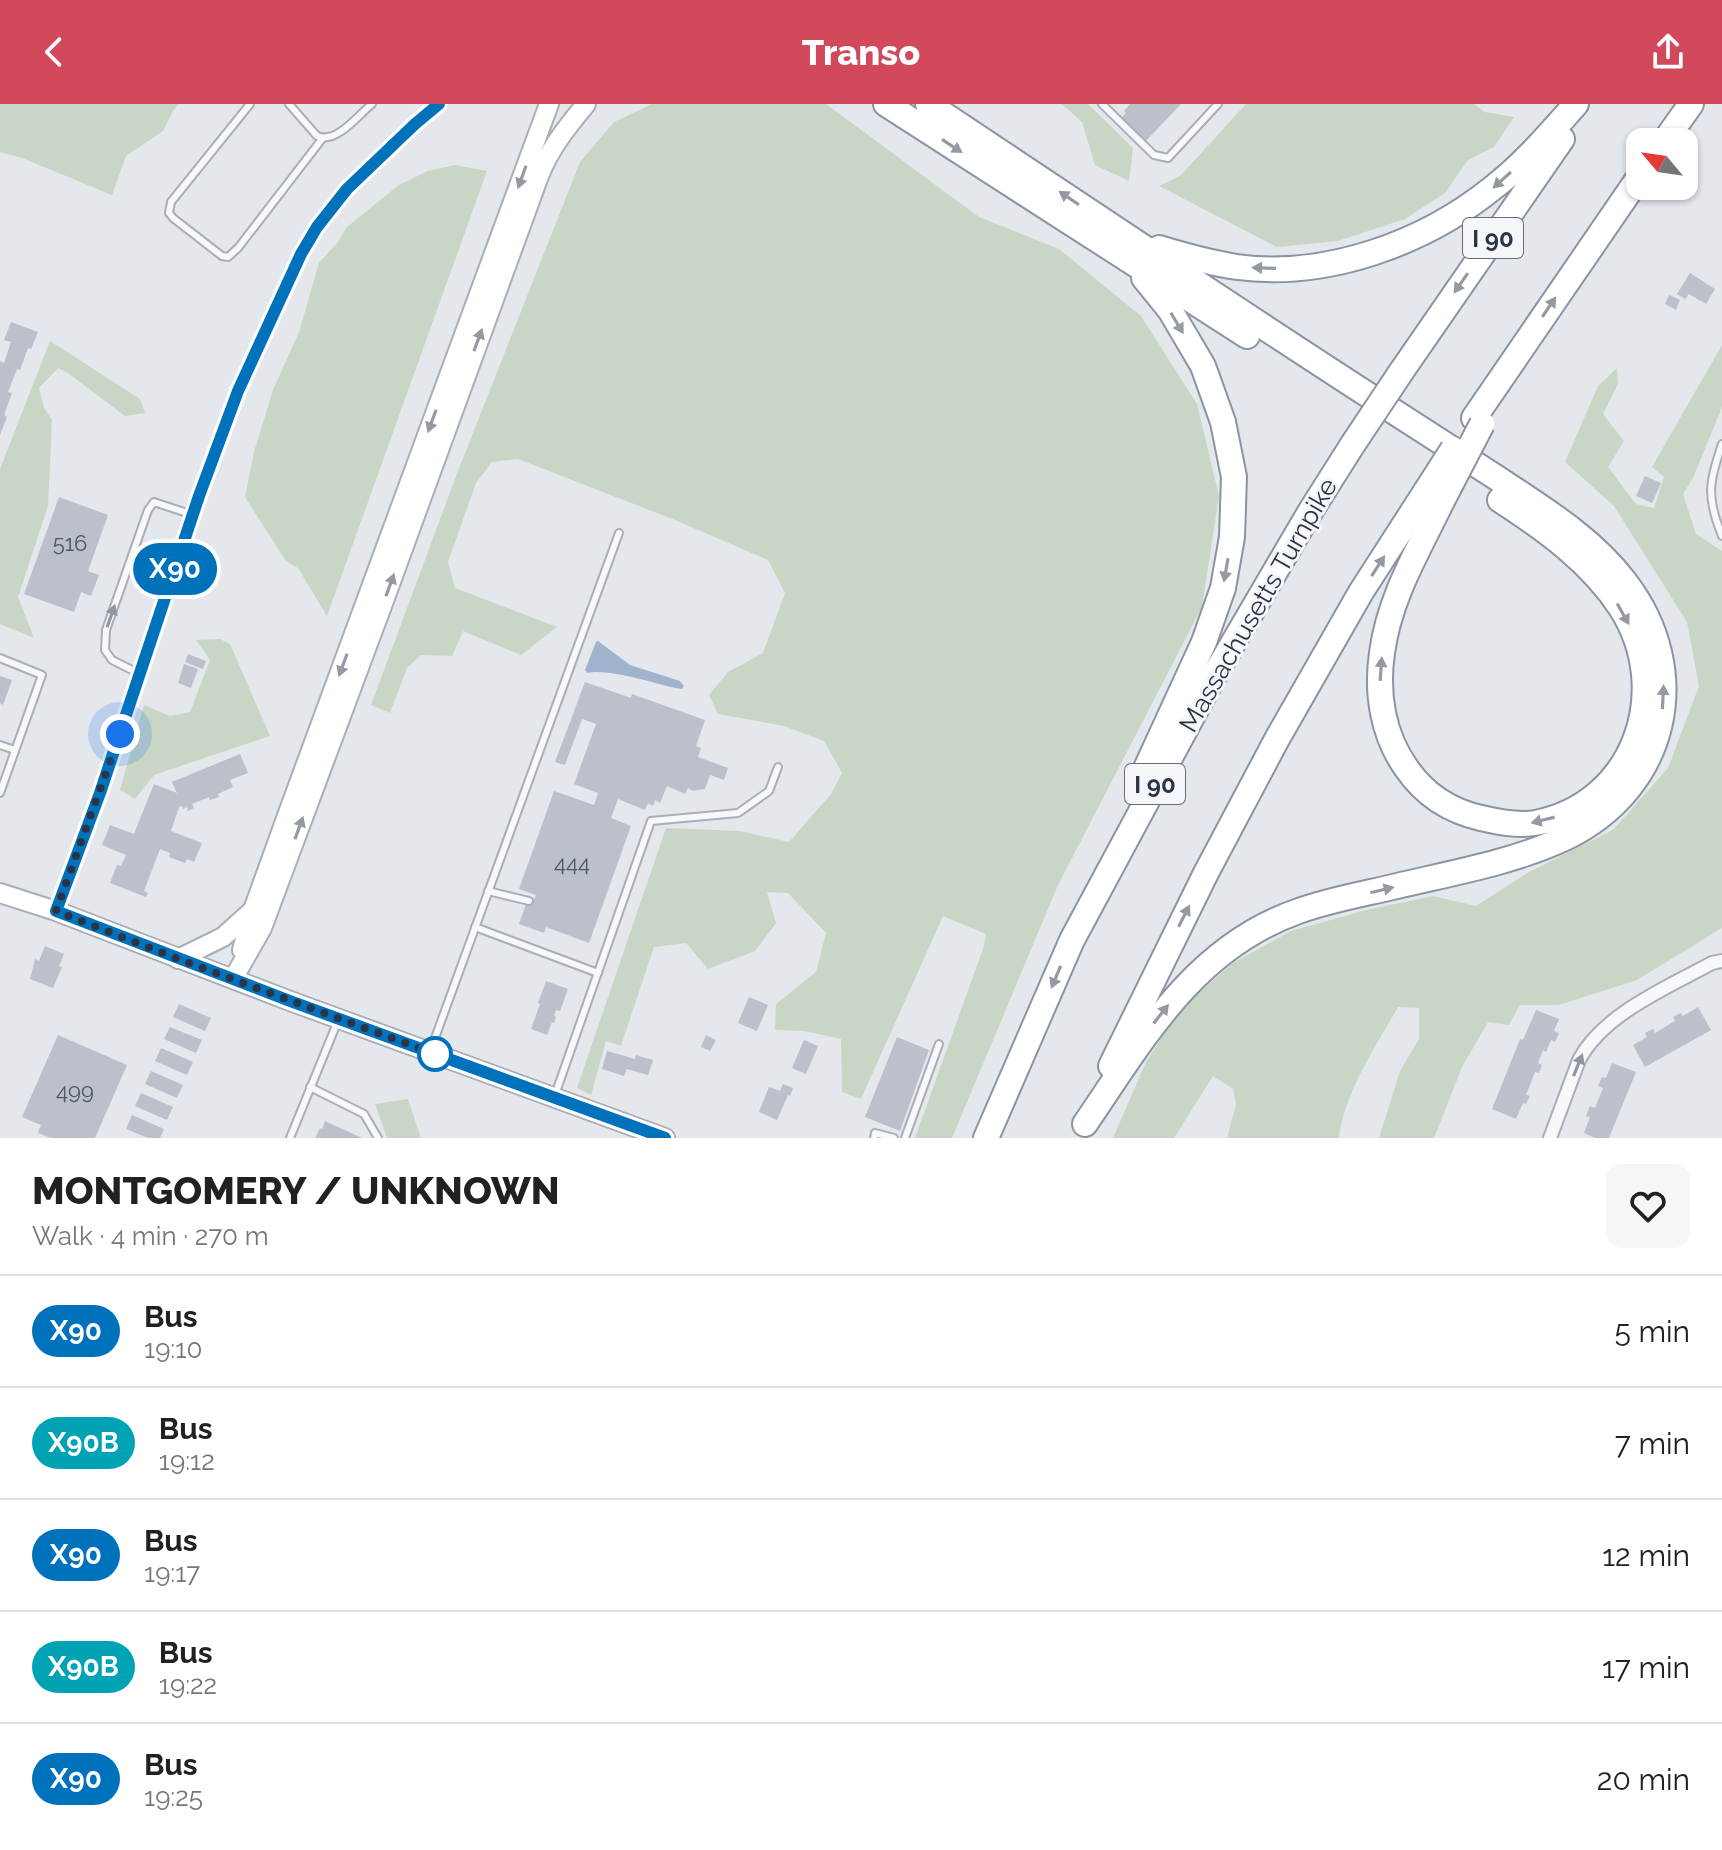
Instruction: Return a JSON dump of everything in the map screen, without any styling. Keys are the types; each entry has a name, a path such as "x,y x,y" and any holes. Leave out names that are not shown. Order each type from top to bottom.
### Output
{"highway":[{"path":"886,104 1267,330 1543,509 1597,550 1625,582 1644,611 1659,650 1664,680 1662,716 1653,746 1638,776 1622,798 1566,837 1518,856 1296,912 1260,928 1213,959 1178,992 1147,1032 1082,1131"},
{"path":"928,104 1132,251 1514,509 1574,553 1603,584 1623,611 1644,666 1642,718 1637,740 1615,777 1580,805 1561,815 1533,823 1504,823 1467,815 1440,803 1417,783 1390,739 1383,714 1380,683 1382,652 1392,609 1434,496"},
{"path":"1132,251 1189,257 1239,267 1279,268 1351,258 1397,243 1446,221 1494,187 1531,154 1576,104"},
{"name":"Massachusetts Turnpike","path":"986,1138 1072,940 1215,674 1353,444 1586,104"},
{"path":"1674,128 1691,104"},
{"path":"1082,1131 1136,1012 1206,873 1277,739 1361,592 1434,496 1523,345 1626,196"},
{"path":"1072,940 1126,810 1204,642 1223,588 1232,537 1234,477 1223,422 1203,366 1132,251"}],"main road":[{"path":"233,979 253,910 549,104"},
{"path":"233,979 262,928 542,167 561,133 586,104"},
{"path":"0,893 56,911 338,1019 665,1138"},
{"path":"178,959 223,937 253,910"}],"street":[{"path":"1550,1138 1579,1060 1596,1035 1613,1020 1658,992 1712,963 1722,961"}],"lane":[{"path":"250,104 171,202 169,209 173,218 222,256 228,257 238,248 322,139"},
{"path":"289,104 322,139 335,137 372,104"},
{"path":"56,911 100,793 238,391 301,254 317,227 347,189 439,104"},
{"path":"1102,104 1154,155 1168,158 1218,104"},
{"path":"1722,444 1711,479 1712,512 1722,536"},
{"path":"140,674 112,660 105,650 106,630 148,510 154,502 193,515"},
{"path":"430,1052 619,533"},
{"path":"0,658 42,675 0,793"},
{"path":"0,745 15,750"},
{"path":"554,1098 651,821 738,813 769,791 778,767"},
{"path":"488,891 529,901"},
{"path":"475,927 598,973"},
{"path":"290,1138 338,1019"},
{"path":"905,1138 939,1044"},
{"path":"310,1087 364,1114 378,1138"},
{"path":"874,1135 894,1138"}],"green space":[{"path":"0,104 179,104 163,131 126,156 112,195 0,152"},
{"path":"652,104 826,104 979,217 1059,249 1141,316 1197,404 1219,496 1202,607 1058,885 952,1138 915,1138 986,934 943,916 861,1099 842,1092 841,1039 804,1031 775,1030 776,1004 816,972 826,933 788,893 767,892 776,923 755,951 708,969 686,943 654,947 621,1046 606,1041 591,1095 577,1088 666,828 740,831 789,842 831,794 842,773 824,741 784,726 718,714 709,695 728,672 763,653 785,593 768,560 518,459 492,462 476,483 448,562 455,588 557,627 521,655 463,631 452,656 421,655 407,668 390,713 371,705 458,471 580,162 614,122"},
{"path":"1062,104 1088,104 1133,148 1129,181 1095,165 1082,122"},
{"path":"1246,104 1474,104 1485,112 1514,117 1494,147 1468,160 1445,193 1405,219 1338,241 1277,247 1159,186 1180,176"},
{"path":"455,165 487,171 327,616 298,568 286,561 245,497 254,452 273,390 299,332 319,263 347,227 399,185 428,171"},
{"path":"50,341 140,399 145,413 125,416 58,368 39,388 44,408 52,420 48,506 18,597 34,638 0,624 0,469"},
{"path":"1722,345 1722,407 1693,478 1683,494 1696,534 1722,551 1722,928 1637,980 1559,1005 1520,1005 1509,1025 1488,1022 1462,1067 1434,1138 1379,1138 1400,1071 1419,1039 1419,1008 1398,1007 1354,1087 1339,1138 1227,1138 1236,1104 1233,1089 1213,1076 1174,1138 1113,1138 1146,1062 1181,1008 1233,963 1291,931 1366,910 1433,896 1476,906 1527,873 1613,830 1668,768 1699,686 1687,622 1614,506 1565,462 1598,386 1617,368 1618,384 1603,414 1624,441 1608,467 1636,504 1654,508 1664,477 1652,467"},
{"path":"220,639 230,644 270,736 154,775 135,799 120,790 144,705 170,716 190,712 210,660 196,640"},
{"path":"408,1099 421,1138 387,1138 375,1104"}],"water":[{"path":"598,641 630,665 680,681 684,686 682,689 618,674 587,673 585,670"}],"building":[{"path":"1130,104 1181,104 1145,142 1121,118"},
{"path":"1690,273 1715,289 1706,304 1689,294 1685,299 1677,294"},
{"path":"1669,295 1680,300 1676,310 1665,304"},
{"path":"11,322 38,332 8,392 12,393 0,435 0,361 4,363 11,342 4,340"},
{"path":"1645,476 1661,483 1652,503 1636,496"},
{"path":"59,497 108,515 88,571 99,575 91,596 81,592 74,612 24,594"},
{"path":"188,654 206,661 203,669 185,662"},
{"path":"184,664 198,669 191,688 178,683"},
{"path":"0,676 12,680 3,705 0,703"},
{"path":"585,682 631,698 632,694 705,720 696,746 701,748 698,757 728,768 724,780 710,775 705,789 693,791 688,788 685,794 667,786 660,803 655,800 653,806 648,803 645,810 618,799 611,818 631,826 589,943 546,927 544,933 519,924 526,904 533,902 536,895 519,889 554,791 594,805 598,793 574,784 596,724 582,719 565,765 555,762"},
{"path":"240,754 248,773 230,780 233,787 218,794 219,797 210,800 209,797 192,804 194,808 188,811 187,807 179,807 171,831 202,843 194,862 187,859 185,863 169,857 170,853 160,849 144,891 148,893 146,897 110,883 117,865 121,866 126,855 102,845 110,825 134,834 154,784 177,793 172,782"},
{"path":"45,946 64,954 53,988 30,979 35,959 39,961"},
{"path":"546,981 568,989 547,1035 531,1029"},
{"path":"749,997 768,1005 757,1031 738,1023"},
{"path":"179,1004 211,1018 205,1031 173,1017"},
{"path":"1698,1007 1711,1030 1645,1067 1633,1045 1647,1037 1645,1033 1653,1029 1655,1033 1675,1021 1673,1017 1681,1013 1683,1016"},
{"path":"1536,1010 1559,1019 1554,1031 1559,1033 1555,1042 1551,1040 1546,1052 1543,1050 1538,1063 1542,1065 1539,1073 1535,1072 1526,1095 1530,1096 1516,1119 1492,1109 1520,1039 1523,1040"},
{"path":"170,1027 202,1040 196,1053 164,1039"},
{"path":"58,1035 127,1065 95,1138 51,1138 38,1133 41,1125 22,1117"},
{"path":"706,1035 716,1040 710,1051 701,1047"},
{"path":"897,1037 929,1050 900,1131 865,1117"},
{"path":"804,1040 818,1046 806,1074 792,1068"},
{"path":"161,1048 193,1062 187,1075 155,1061"},
{"path":"607,1051 635,1059 636,1055 653,1060 648,1075 627,1069 624,1076 602,1069"},
{"path":"1612,1063 1636,1072 1609,1138 1595,1138 1584,1133 1590,1117 1586,1116 1590,1106 1595,1108 1603,1088 1598,1086 1602,1077 1606,1078"},
{"path":"151,1071 183,1085 177,1098 145,1084"},
{"path":"783,1084 793,1088 777,1120 759,1112 769,1087 780,1091"},
{"path":"141,1093 173,1107 167,1120 135,1106"},
{"path":"132,1115 164,1129 160,1138 148,1138 126,1129"},
{"path":"325,1121 362,1138 315,1138"}],"bus line":[{"name":"X90","path":"439,104 347,189 317,227 301,254 238,391 199,496 100,793 56,911 290,1001 665,1138"}],"route":[{"path":"120,734 56,911 435,1054"}]}
